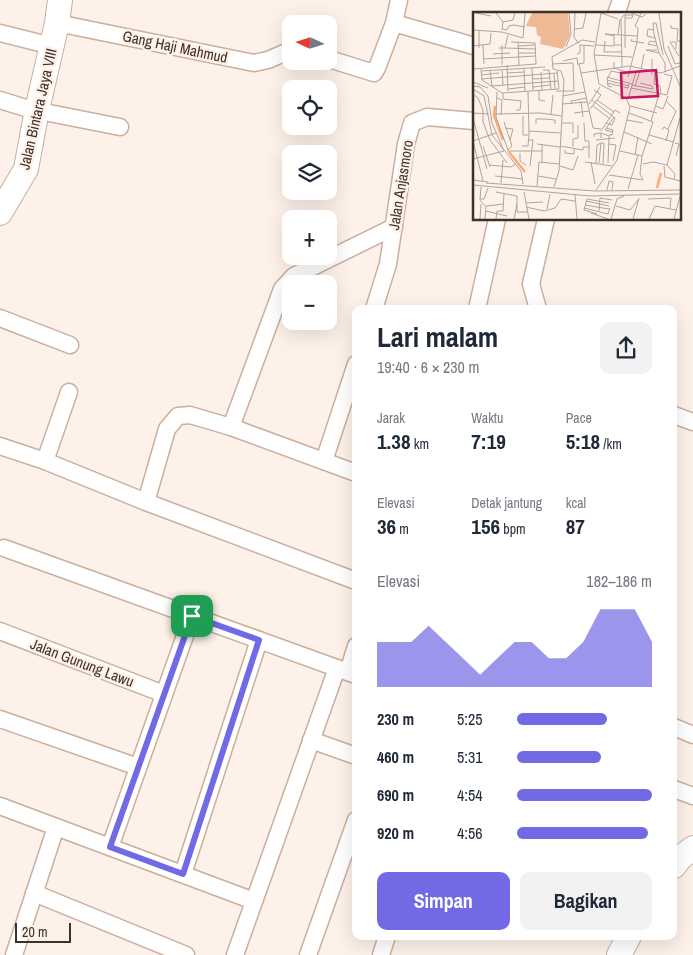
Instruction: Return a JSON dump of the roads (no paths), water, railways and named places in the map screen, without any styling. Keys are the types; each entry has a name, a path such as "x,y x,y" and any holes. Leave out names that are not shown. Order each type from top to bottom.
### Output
{"street":[{"path":"338,61 374,72 394,23 399,0"},
{"path":"617,12 621,0"},
{"name":"Jalan Bintara Jaya VIII","path":"0,213 26,169 59,12"},
{"name":"Gang Haji Mahmud","path":"59,12 254,63 282,54"},
{"path":"394,23 473,46"},
{"path":"0,33 52,46"},
{"path":"0,100 37,110 120,127"},
{"name":"Jalan Anjasmoro","path":"375,305 388,264 406,144 412,122 427,117 473,121"},
{"path":"478,305 497,220"},
{"path":"537,305 531,284 546,220"},
{"path":"231,427 282,289 294,276 394,227"},
{"path":"0,318 70,345"},
{"path":"324,461 352,376"},
{"path":"45,461 69,392"},
{"path":"146,502 167,429 178,416 190,415 231,427 352,472"},
{"path":"677,416 693,422"},
{"path":"0,446 45,461 146,502 352,579"},
{"path":"4,548 347,671"},
{"path":"110,847 192,616"},
{"name":"Jalan Gunung Lawu","path":"0,631 164,694"},
{"path":"183,874 259,640"},
{"path":"235,955 312,740 347,671 352,657"},
{"path":"0,719 138,767"},
{"path":"677,727 693,735"},
{"path":"312,740 352,755"},
{"path":"677,790 693,796"},
{"path":"0,806 254,901"},
{"path":"14,955 56,827"},
{"path":"308,955 352,831"},
{"path":"677,862 693,848"},
{"path":"34,893 162,951 186,955"},
{"path":"381,955 386,940"},
{"path":"619,955 626,940"}]}
